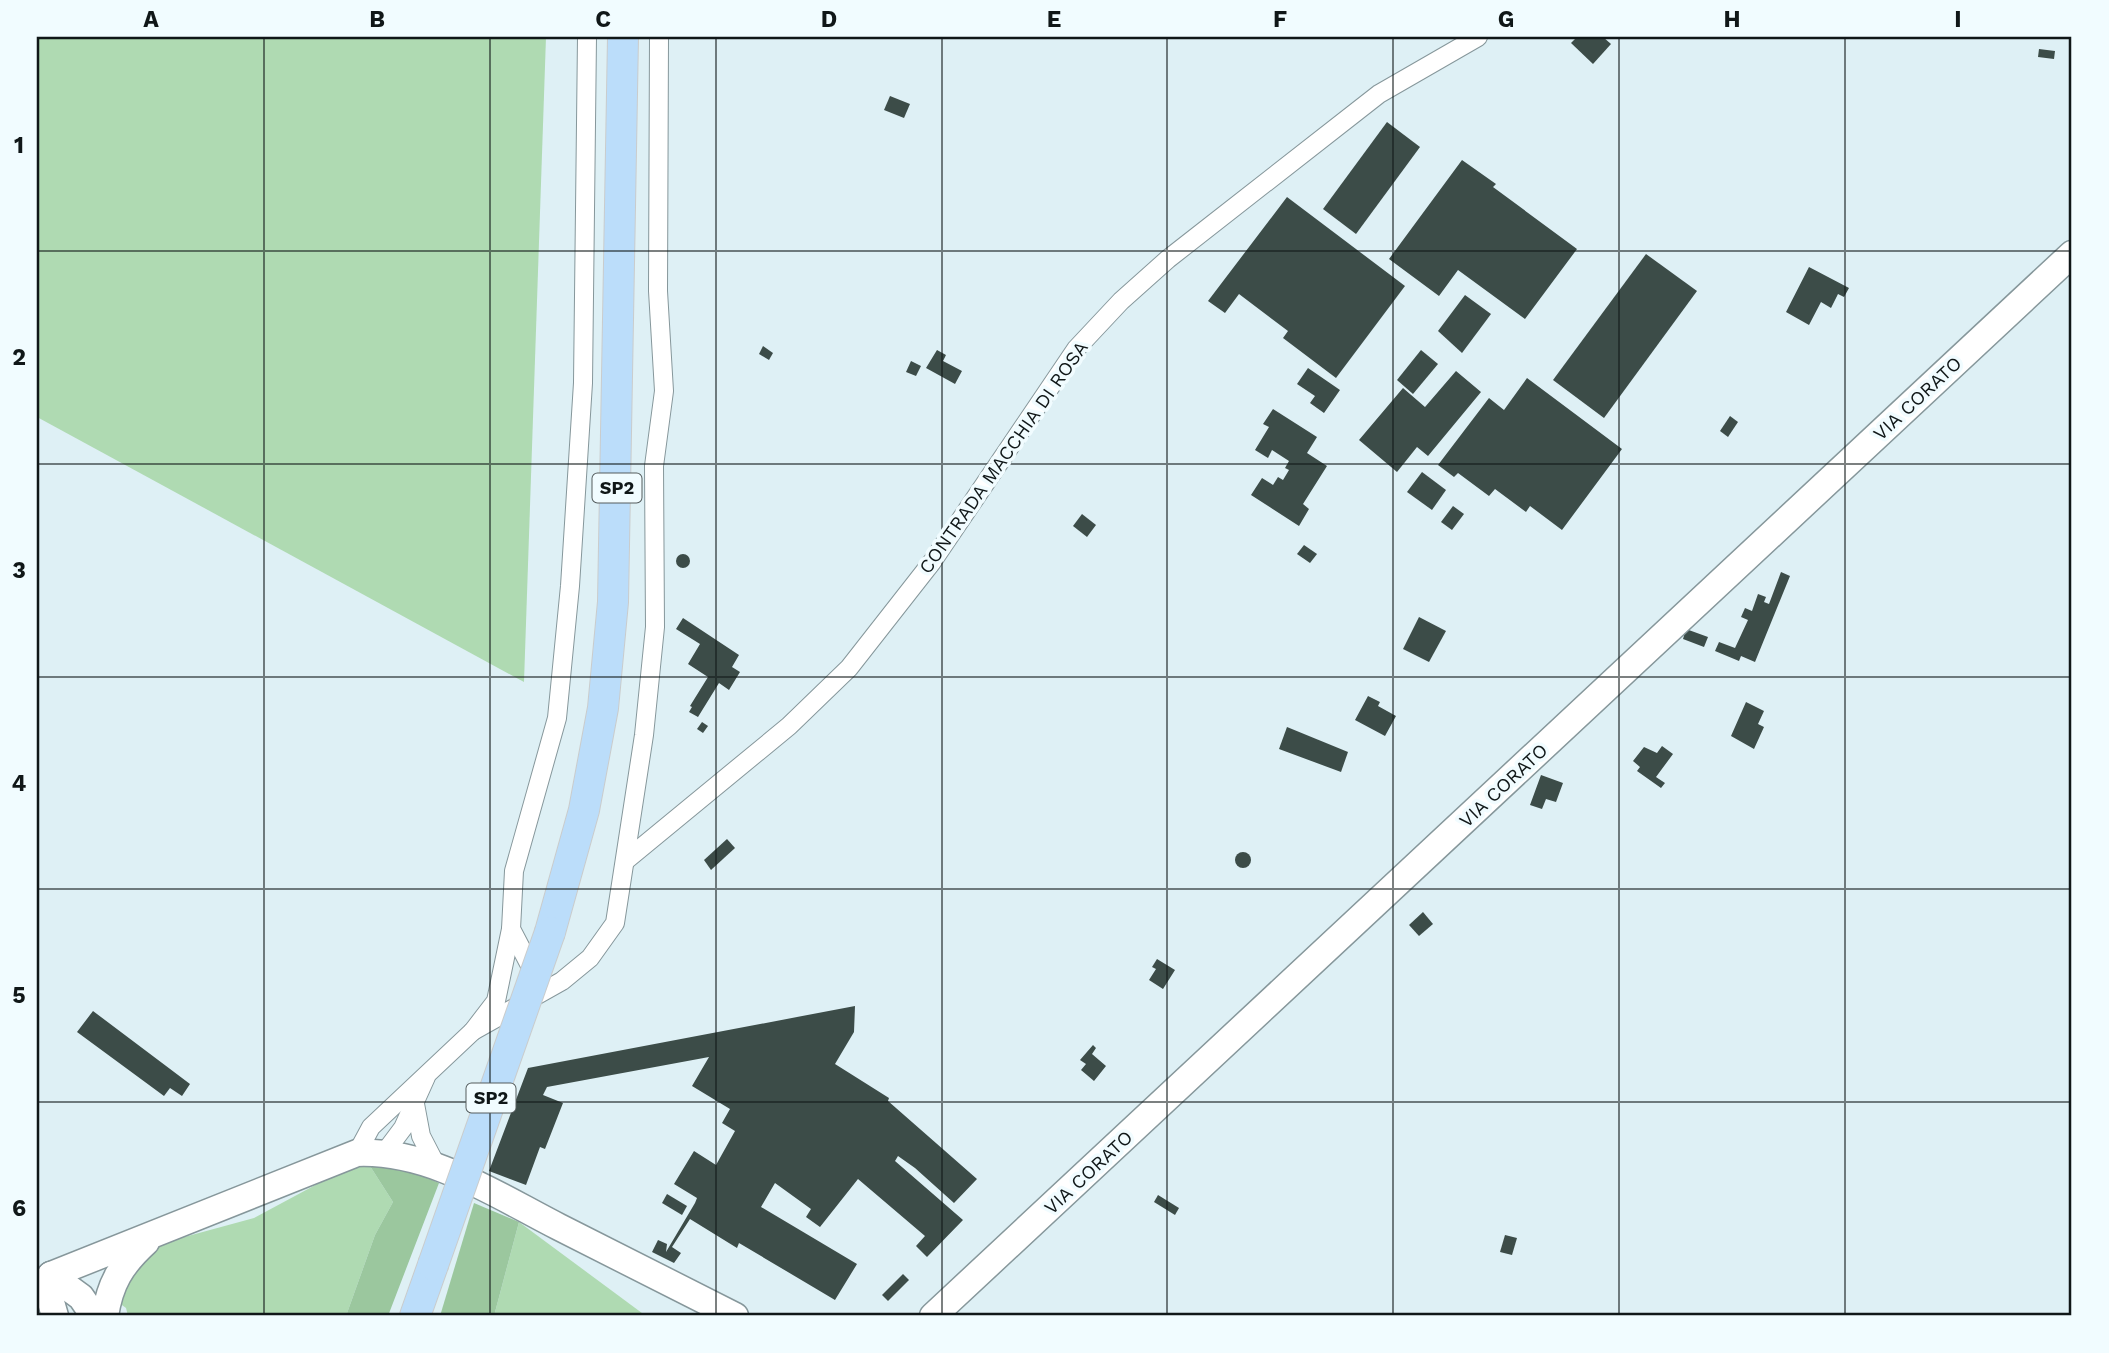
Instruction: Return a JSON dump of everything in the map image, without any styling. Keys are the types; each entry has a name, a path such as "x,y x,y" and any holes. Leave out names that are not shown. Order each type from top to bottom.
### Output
{"main road":[{"name":"SP2","path":"418,1311 550,932 586,797 603,708 613,602 623,37"},
{"name":"VIA CORATO","path":"933,1316 2072,254"},
{"path":"44,1277 357,1153 385,1152 437,1167 736,1316"},
{"path":"105,1316 109,1290 122,1264 160,1229"},
{"path":"44,1277 55,1316"},
{"path":"44,1277 80,1297 94,1316"}],"street":[{"path":"357,1153 371,1126 473,1031 496,1000 511,929 514,871 557,718 570,586 583,383 587,37"},
{"path":"473,1031 562,981 590,958 615,923 655,626 654,466 664,391 659,291 659,37"},
{"name":"CONTRADA MACCHIA DI ROSA","path":"625,861 789,726 849,668 932,562 1076,348 1121,301 1168,259 1379,94 1478,37"},
{"path":"511,929 535,975 562,981"},
{"path":"385,1152 415,1104 428,1073"},
{"path":"415,1104 421,1136 437,1167"}],"green space":[{"path":"37,37 546,37 524,682 37,417"},
{"path":"395,1164 439,1183 388,1316 346,1316 375,1235 393,1202 370,1166"},
{"path":"370,1166 393,1202 375,1235 346,1316 128,1316 126,1308 115,1300 120,1277 166,1242 254,1218 347,1168"},
{"path":"474,1203 519,1222 494,1316 440,1316"},
{"path":"519,1222 646,1316 494,1316"}],"building":[{"path":"1577,37 1603,37 1611,44 1593,64 1571,43"},
{"path":"2039,49 2055,51 2054,59 2038,57"},
{"path":"890,96 910,104 904,118 884,110"},
{"path":"1387,122 1420,147 1356,234 1323,209"},
{"path":"1462,160 1496,184 1493,187 1577,249 1525,319 1458,270 1439,296 1389,259"},
{"path":"1287,197 1405,286 1336,378 1283,338 1288,331 1239,294 1225,313 1208,301"},
{"path":"1646,254 1697,291 1604,418 1553,380"},
{"path":"1809,267 1849,288 1844,297 1838,294 1831,308 1821,302 1809,325 1786,312"},
{"path":"1465,295 1491,314 1462,353 1438,331"},
{"path":"763,346 773,353 769,360 759,354"},
{"path":"937,350 946,355 943,361 962,371 955,384 926,368"},
{"path":"1421,350 1438,364 1413,394 1397,380"},
{"path":"911,361 921,366 916,376 906,372"},
{"path":"1308,368 1340,390 1324,413 1310,403 1315,396 1297,384"},
{"path":"1456,371 1481,392 1428,456 1417,447 1397,472 1359,440 1403,388 1425,407"},
{"path":"1527,378 1622,449 1562,530 1530,506 1526,512 1495,489 1489,496 1458,473 1454,477 1438,465 1489,398 1504,410"},
{"path":"1273,409 1317,437 1307,453 1327,466 1303,504 1309,509 1299,526 1251,495 1262,478 1273,485 1278,477 1283,480 1289,470 1285,468 1289,461 1272,450 1268,458 1255,450 1269,427 1263,424"},
{"path":"1730,416 1738,422 1728,437 1720,431"},
{"path":"1422,472 1446,490 1432,510 1407,492"},
{"path":"1453,506 1464,514 1452,530 1441,522"},
{"path":"1082,514 1096,525 1087,537 1073,526"},
{"path":"1304,545 1317,554 1310,563 1297,554"},
{"path":"683,554 688,556 688,566 683,568 678,566 676,561 678,556"},
{"path":"1781,572 1790,576 1755,662 1741,656 1739,661 1715,651 1719,642 1735,648 1748,620 1741,617 1745,608 1752,611 1758,594 1766,597 1764,602 1769,604"},
{"path":"1419,617 1446,631 1429,662 1403,649"},
{"path":"683,618 739,655 732,667 740,672 729,690 719,683 698,717 689,712 692,707 690,706 708,677 688,664 700,644 676,629"},
{"path":"1686,629 1708,637 1704,647 1683,639"},
{"path":"1368,696 1380,702 1378,706 1396,716 1385,736 1355,720"},
{"path":"1746,702 1764,711 1758,724 1764,727 1754,749 1731,736"},
{"path":"702,722 708,726 703,733 697,729"},
{"path":"1287,727 1348,752 1341,772 1279,749"},
{"path":"1662,746 1673,754 1656,777 1665,783 1661,788 1637,771 1640,767 1633,761 1644,747 1657,753"},
{"path":"1541,775 1563,783 1556,802 1546,799 1542,809 1530,805"},
{"path":"727,839 735,848 711,870 704,860"},
{"path":"1243,852 1251,860 1243,868 1235,860"},
{"path":"1423,912 1433,924 1419,936 1409,925"},
{"path":"1157,959 1175,970 1163,989 1149,980 1156,969 1152,967"},
{"path":"855,1006 854,1032 835,1064 889,1098 888,1101 977,1179 954,1203 898,1156 895,1161 963,1220 927,1257 916,1246 925,1236 858,1179 820,1227 806,1217 811,1209 775,1183 761,1207 857,1264 835,1300 739,1243 737,1248 690,1219 672,1247 681,1253 674,1263 652,1252 658,1240 667,1244 666,1252 695,1203 697,1198 674,1184 694,1151 716,1165 735,1131 722,1123 730,1109 692,1086 709,1057 547,1087 543,1095 563,1103 545,1149 540,1147 526,1185 489,1171 528,1068"},
{"path":"93,1011 190,1084 182,1096 170,1088 164,1096 77,1032"},
{"path":"1093,1045 1096,1048 1092,1054 1106,1066 1094,1081 1081,1070 1086,1064 1080,1060"},
{"path":"667,1194 687,1206 682,1215 662,1203"},
{"path":"1158,1195 1179,1208 1175,1215 1154,1202"},
{"path":"1505,1235 1517,1238 1512,1255 1500,1252"},
{"path":"903,1274 909,1280 888,1301 882,1295"}]}
